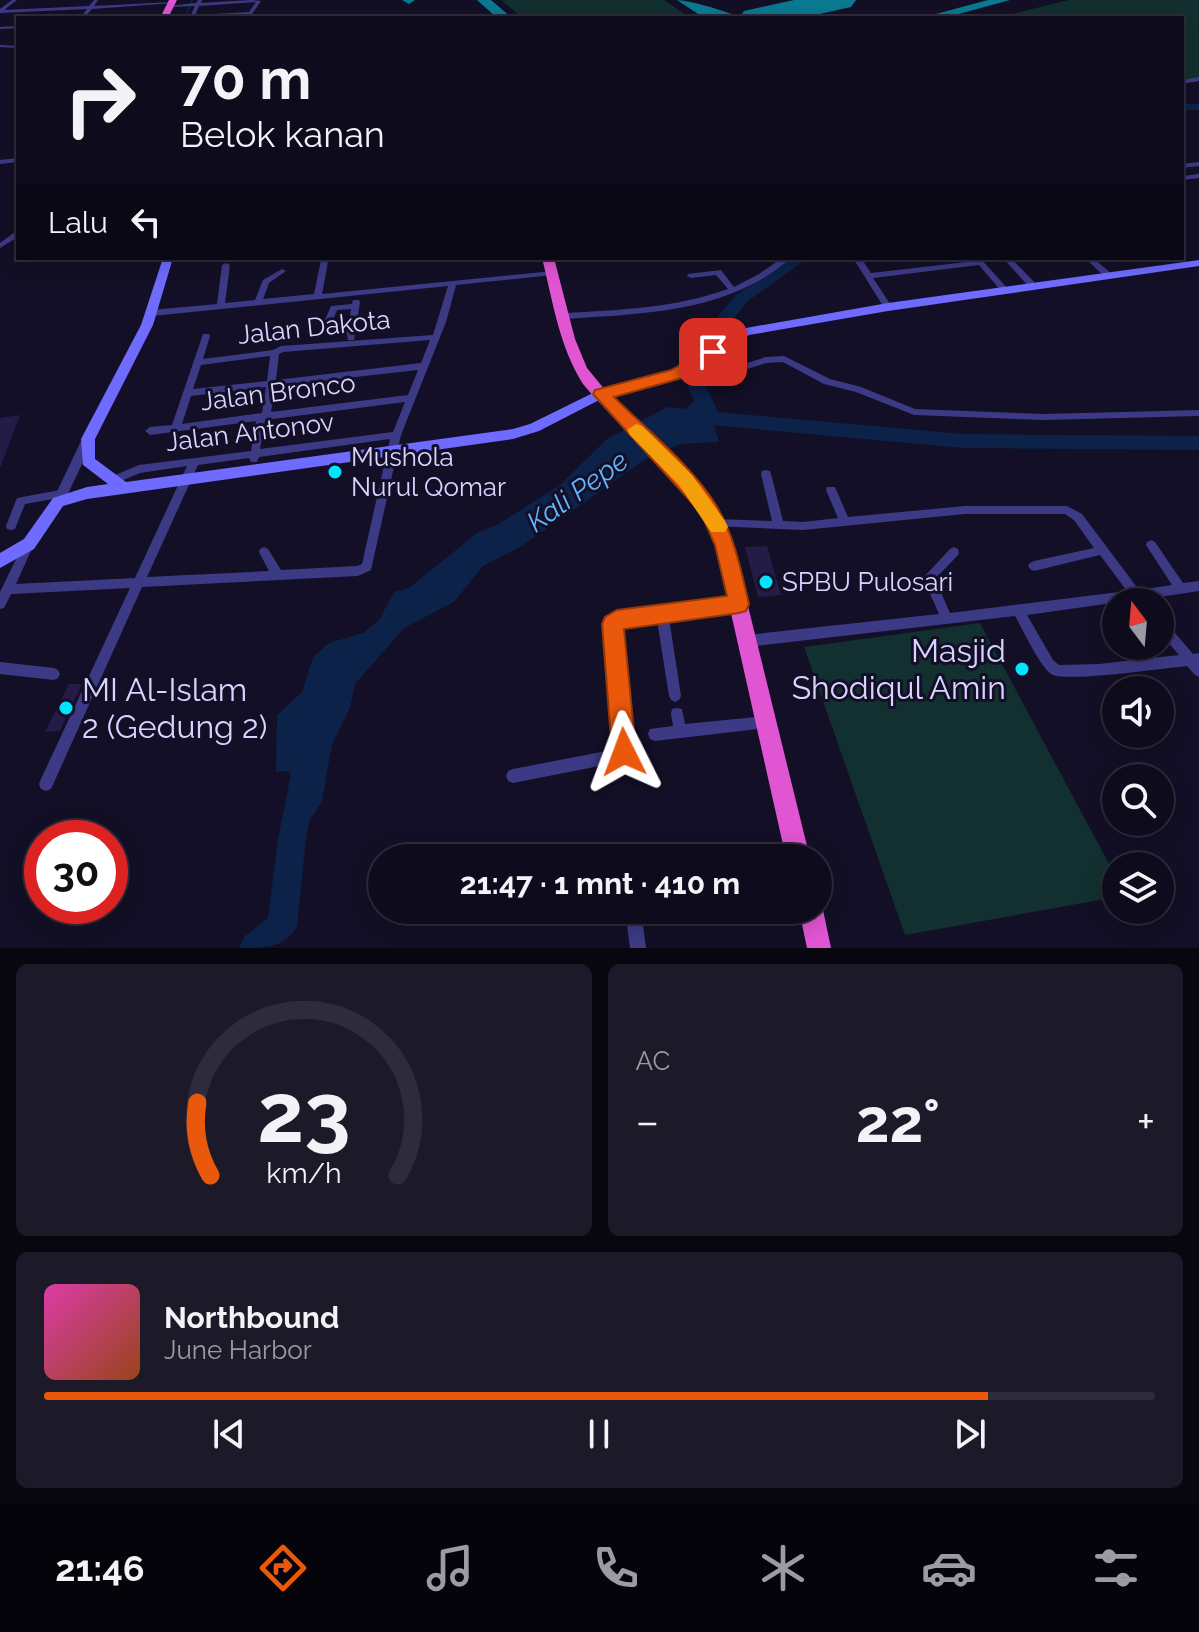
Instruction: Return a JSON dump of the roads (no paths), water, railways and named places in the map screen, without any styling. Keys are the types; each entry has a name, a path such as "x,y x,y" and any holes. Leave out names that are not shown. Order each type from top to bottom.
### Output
{"highway":[{"path":"549,260 584,374 685,480 717,523 795,844"},
{"path":"814,924 819,948"}],"main road":[{"path":"117,484 88,461 88,439 152,313 167,260"},
{"path":"0,561 29,544 59,498 192,469 253,461 370,455 528,431 601,394 676,374 746,332 888,307 1199,263"}],"street":[{"path":"0,11 15,0"},
{"path":"84,16 96,0"},
{"path":"0,11 259,1 250,13 206,16"},
{"path":"564,316 684,307 733,291 784,260"},
{"path":"858,260 888,307"},
{"path":"951,260 956,266"},
{"path":"868,276 956,266 978,260 1005,290"},
{"path":"1009,260 1033,286"},
{"path":"1091,260 1109,276"},
{"path":"318,296 324,262"},
{"path":"221,306 226,265"},
{"path":"258,302 266,282 282,271"},
{"path":"691,276 718,272 733,291"},
{"path":"152,313 553,273"},
{"path":"8,589 358,571 367,567 396,435 436,337 453,283"},
{"path":"350,344 358,292"},
{"path":"352,331 330,331 326,327 334,308 356,306"},
{"path":"176,427 206,336"},
{"name":"Jalan Dakota","path":"197,363 275,353 281,349 436,337"},
{"path":"253,461 275,353"},
{"path":"693,365 744,367 766,360 784,359 827,382 858,389 914,412 1058,417 1199,413"},
{"path":"187,393 424,366"},
{"name":"Jalan Bronco","path":"150,431 411,398"},
{"name":"Jalan Antonov","path":"253,461 396,435"},
{"path":"11,526 21,501 59,498 88,439"},
{"path":"370,455 371,439"},
{"path":"46,784 192,469"},
{"path":"766,474 779,526"},
{"path":"831,490 845,522"},
{"path":"717,523 779,526 965,510 1062,509 1078,517 1132,588"},
{"path":"0,604 29,544"},
{"path":"1151,545 1181,589"},
{"path":"1034,566 1104,550"},
{"path":"264,552 277,574"},
{"path":"947,619 929,578 954,552"},
{"path":"1174,590 1199,586"},
{"path":"747,641 1102,602"},
{"path":"513,776 620,756 624,752 613,624 617,620 739,604"},
{"path":"1019,612 1049,664 1057,671 1196,663"},
{"path":"662,614 675,696"},
{"path":"1174,639 1196,663"},
{"path":"0,669 54,674"},
{"path":"677,714 680,731"},
{"path":"655,734 767,722"},
{"path":"635,924 638,948"}],"water":[{"path":"705,395 719,442 680,444 643,461 522,546 483,566 454,602 404,628 355,684 350,708 332,744 322,802 309,821 301,789 288,771 276,772 277,715 302,692 313,657 329,643 363,633 379,620 394,592 409,588 478,532 497,525 560,485 607,439 668,407 685,409"}],"waterway":[{"path":"186,16 192,0"},
{"path":"1184,107 1199,107"},
{"path":"711,418 687,364 742,298 798,260"},
{"name":"Kali Pepe","path":"684,425 711,418"},
{"name":"Kali Pepe","path":"711,418 963,441 1199,443"},
{"name":"Kali Pepe","path":"255,948 282,926 292,839 306,763"}],"place":[{"name":"Mushola Nurul Qomar","path":"335,472"},
{"name":"SPBU Pulosari","path":"766,582"},
{"name":"Masjid Shodiqul Amin","path":"1022,669"},
{"name":"MI Al-Islam 2 (Gedung 2)","path":"66,708"}]}
